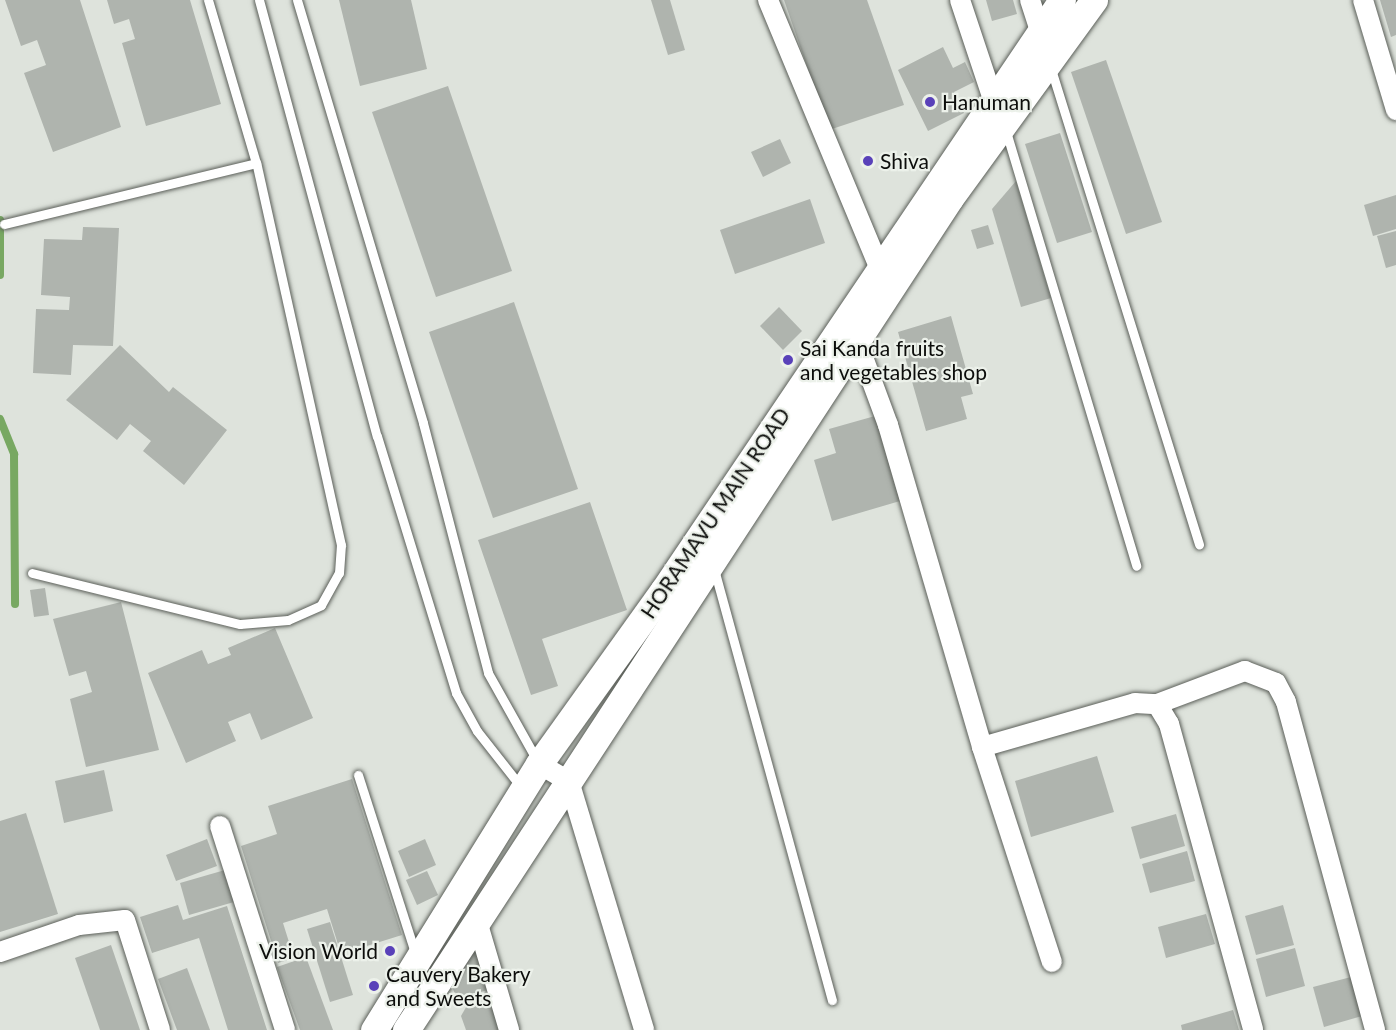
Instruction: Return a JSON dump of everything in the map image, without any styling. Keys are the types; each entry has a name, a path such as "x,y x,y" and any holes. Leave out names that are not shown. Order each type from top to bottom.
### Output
{"main road":[{"name":"HORAMAVU MAIN ROAD","path":"374,1030 539,764 848,334 998,112 1039,29 1062,0"},
{"name":"HORAMAVU MAIN ROAD","path":"406,1030 713,565 848,334 879,267 998,112 1049,61 1094,0"}],"street":[{"path":"768,0 879,267"},
{"path":"960,0 998,112"},
{"path":"1030,0 1049,61"},
{"path":"1363,0 1396,110"},
{"path":"848,334 891,436 982,747 1052,962"},
{"path":"982,747 1135,703 1156,704 1245,670 1276,683 1286,702 1375,1030"},
{"path":"1156,704 1169,724 1253,1030"},
{"path":"539,764 569,781 644,1030"},
{"path":"220,826 285,1030"},
{"path":"0,952 79,925 125,920 160,1030"},
{"path":"477,921 509,1030"}],"lane":[{"path":"32,573 240,624 288,620 321,605 339,573 341,544 256,163 208,0"},
{"path":"259,0 377,436 456,693 477,731 523,788"},
{"path":"297,0 423,423 488,673 539,764"},
{"path":"1049,61 1199,545"},
{"path":"998,112 1137,566"},
{"path":"3,224 256,163"},
{"path":"693,547 713,565 832,1000"},
{"path":"358,776 417,961"}],"building":[{"path":"5,0 80,0 121,127 53,152 24,73 46,65 37,40 21,46"},
{"path":"107,0 190,0 221,104 146,126 122,43 135,39 129,19 114,24"},
{"path":"339,0 411,0 427,69 360,86"},
{"path":"651,0 670,0 685,50 668,55"},
{"path":"784,0 867,0 904,105 829,130"},
{"path":"986,0 1013,0 1017,14 992,21"},
{"path":"1380,0 1396,0 1396,35 1391,37"},
{"path":"943,47 953,68 965,62 974,82 954,92 964,113 928,131 898,70"},
{"path":"1106,60 1162,222 1126,234 1071,72"},
{"path":"448,86 512,271 436,297 372,112"},
{"path":"1060,133 1092,232 1057,243 1025,144"},
{"path":"780,139 791,163 763,177 751,152"},
{"path":"1016,181 1051,298 1021,307 992,209"},
{"path":"1396,195 1396,229 1373,236 1364,205"},
{"path":"810,199 825,243 735,274 720,230"},
{"path":"988,225 994,244 977,249 971,230"},
{"path":"83,227 119,228 113,346 73,345 71,375 33,373 36,309 69,310 70,297 41,295 44,239 82,240"},
{"path":"1396,231 1396,265 1386,268 1377,236"},
{"path":"514,302 578,489 493,518 429,332"},
{"path":"779,307 802,331 783,350 760,326"},
{"path":"951,316 973,394 961,397 967,419 926,431 898,332"},
{"path":"120,345 169,392 173,387 227,430 184,485 143,451 151,441 130,424 117,440 66,400"},
{"path":"875,416 900,501 832,521 814,460 836,453 829,429"},
{"path":"590,502 627,610 542,639 558,686 531,695 478,540"},
{"path":"45,588 49,615 34,617 30,590"},
{"path":"121,602 159,750 86,767 70,699 92,692 86,671 69,676 53,619"},
{"path":"275,628 313,718 261,740 250,713 228,722 236,741 186,763 148,673 202,650 208,664 231,655 228,648"},
{"path":"1097,756 1114,812 1031,837 1015,781"},
{"path":"104,770 113,811 64,823 55,781"},
{"path":"352,779 402,935 341,954 327,909 283,923 294,958 278,963 241,846 277,834 268,806"},
{"path":"26,813 58,914 0,932 0,821"},
{"path":"1176,814 1185,846 1140,859 1131,827"},
{"path":"207,839 217,866 176,881 166,855"},
{"path":"425,839 436,865 409,877 398,851"},
{"path":"1187,851 1195,881 1150,893 1142,864"},
{"path":"225,870 234,902 189,915 180,883"},
{"path":"427,871 438,895 417,905 406,880"},
{"path":"178,905 183,920 227,906 267,1030 228,1030 199,938 152,953 140,917"},
{"path":"1283,905 1294,945 1256,955 1245,916"},
{"path":"1206,914 1215,944 1166,958 1158,927"},
{"path":"330,922 353,995 330,1002 307,929"},
{"path":"477,943 491,989 457,999 449,979"},
{"path":"111,945 140,1030 100,1030 75,958"},
{"path":"1295,948 1305,986 1266,997 1256,959"},
{"path":"306,957 333,1030 300,1030 277,967"},
{"path":"187,968 210,1030 177,1030 158,979"},
{"path":"1351,977 1362,1016 1324,1027 1313,987"},
{"path":"469,1002 494,1009 502,1030 466,1030 461,1016"},
{"path":"1233,1010 1239,1030 1182,1030 1181,1025"}],"waterway":[{"path":"0,220 0,275"},
{"path":"0,419 14,454 15,604"}],"place":[{"name":"Hanuman","path":"930,102"},
{"name":"Shiva","path":"868,161"},
{"name":"Sai Kanda fruits and vegetables shop","path":"788,360"},
{"name":"Vision World","path":"390,951"},
{"name":"Cauvery Bakery and Sweets","path":"374,986"}]}
